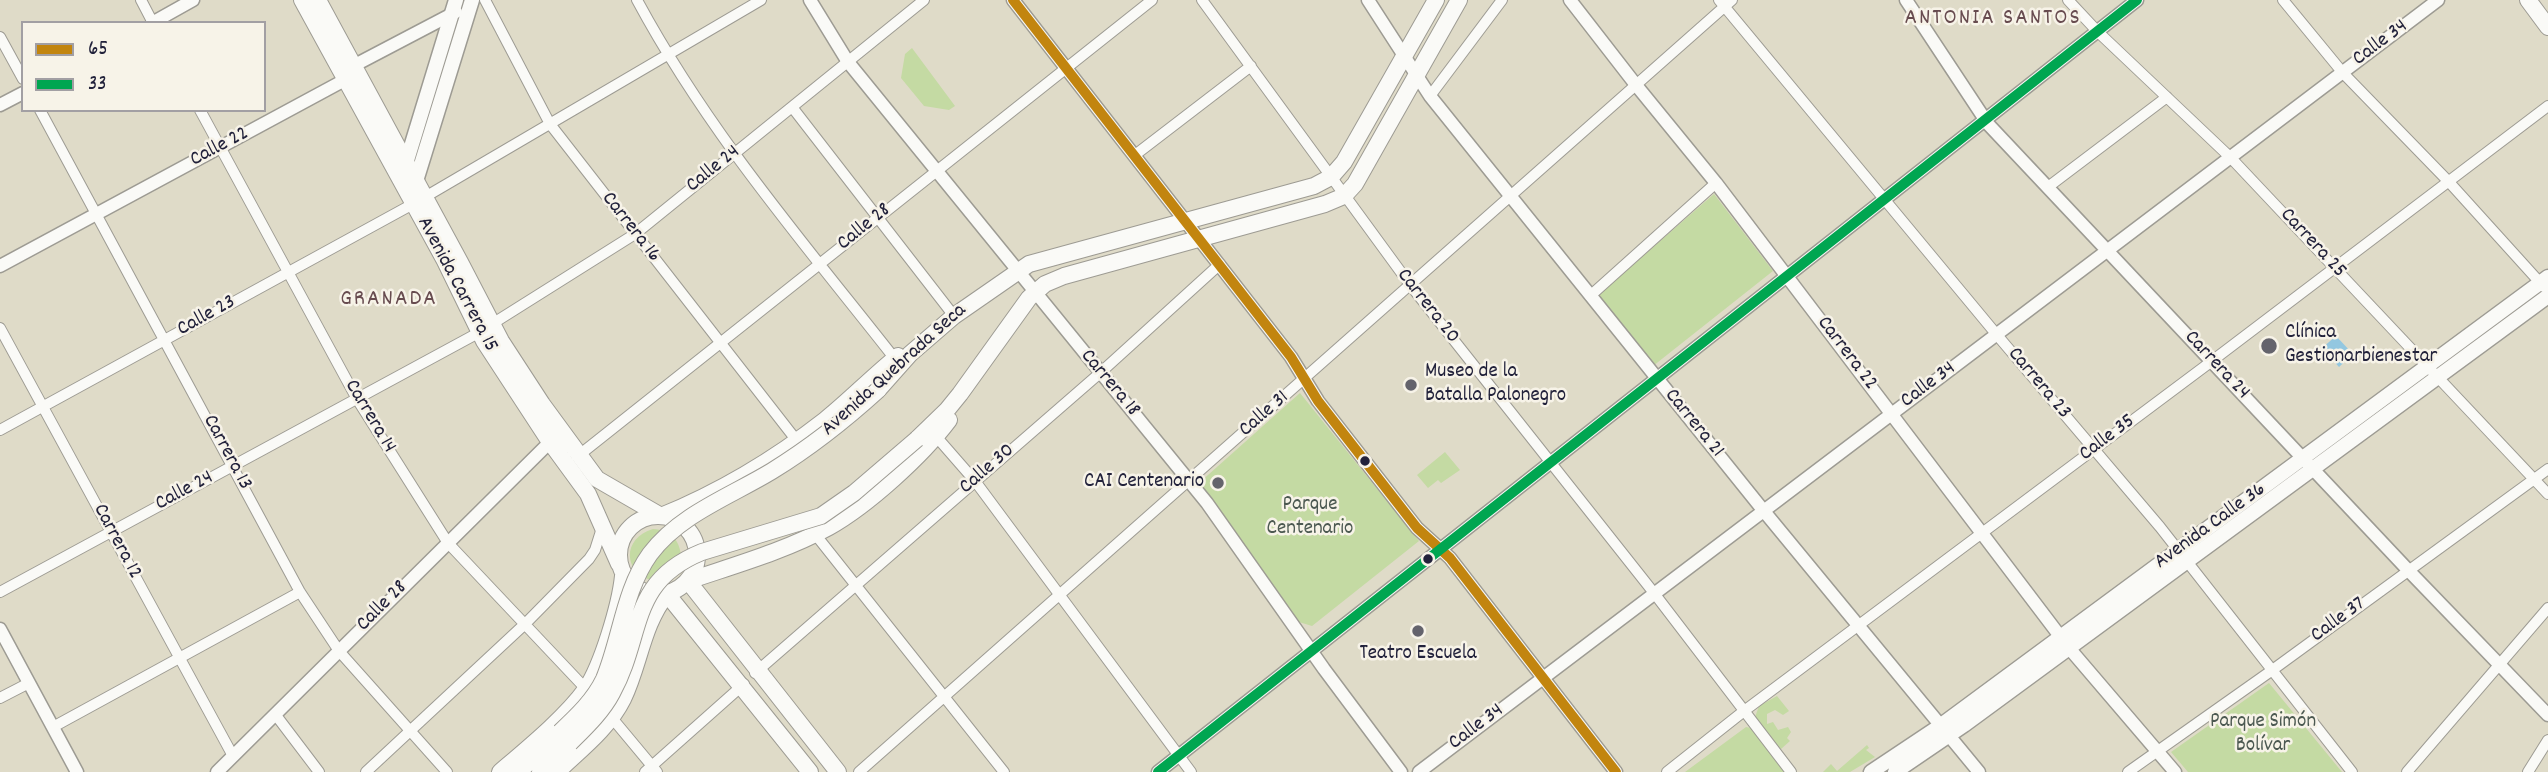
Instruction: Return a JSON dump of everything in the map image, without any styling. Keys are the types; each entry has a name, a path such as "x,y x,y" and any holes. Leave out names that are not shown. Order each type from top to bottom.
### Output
{"main road":[{"name":"Avenida Carrera 15","path":"302,0 407,163 409,181"},
{"name":"Avenida Carrera 15","path":"318,0 349,73 486,328 499,367 588,494 621,570"},
{"path":"1331,177 1344,162 1436,0"},
{"path":"621,570 631,585 642,592 667,594 688,581 815,534 856,509 927,435 949,420 972,377 1034,293 1045,284 1064,276 1325,204 1344,196 1355,184 1459,0"},
{"path":"2528,0 2548,27"},
{"path":"409,181 476,1"},
{"path":"407,163 454,7"},
{"name":"Avenida Quebrada Seca","path":"540,772 603,680 638,577 650,554 693,516 811,445 848,417 878,390 910,354 954,316 1016,271 1045,258 1314,186 1331,177"},
{"name":"Avenida Calle 36","path":"1895,772 1945,731 2546,287"},
{"path":"500,772 586,689 599,664 620,594 621,570 618,552 628,529 637,521 661,516 718,490 797,441 827,419 894,359 954,316"},
{"name":"Avenida Carrera 15","path":"486,328 591,473 604,485 661,516"},
{"name":"Avenida Quebrada Seca","path":"519,772 565,737 592,721 611,694 641,610 663,576 684,560 702,552 821,516 927,435"},
{"path":"661,516 682,524 695,541 697,562 688,581"},
{"path":"688,581 756,672 838,772"},
{"path":"667,594 743,685 810,772"},
{"path":"557,772 612,718 629,685 649,621 667,594"},
{"name":"Avenida Calle 36","path":"1871,772 1945,731"}],"street":[{"path":"141,0 151,21"},
{"path":"156,21 194,0"},
{"path":"638,0 667,55 733,154 894,359"},
{"name":"Calle 23","path":"0,430 419,201 761,0"},
{"name":"Carrera 18","path":"810,0 848,62 1189,481 1401,772"},
{"name":"Calle 24","path":"0,592 486,328 635,234 925,0"},
{"path":"1013,0 1220,264 1291,357 1318,401 1417,528 1450,558 1616,772"},
{"name":"Calle 28","path":"578,456 1152,0"},
{"name":"Carrera 20","path":"1202,0 1411,286 1654,593 1791,772"},
{"name":"Carrera 21","path":"1368,0 1430,96 1857,626 1979,772"},
{"path":"1430,96 1502,0"},
{"name":"Carrera 22","path":"1570,0 1716,183 2065,643 2175,772"},
{"name":"Carrera 24","path":"1906,0 1985,120 2548,715"},
{"name":"Carrera 25","path":"2068,0 2231,158 2548,494"},
{"path":"1158,772 2137,0"},
{"path":"2283,0 2343,73 2449,181 2546,287"},
{"name":"Calle 34","path":"1419,772 2438,0"},
{"name":"Calle 22","path":"0,267 220,147 349,73 454,7 476,1"},
{"name":"Carrera 16","path":"476,1 550,124 797,441"},
{"name":"Calle 31","path":"859,772 1636,86 1725,2"},
{"name":"Carrera 23","path":"1725,2 1884,200 2183,556 2352,772"},
{"path":"0,37 21,75"},
{"path":"1136,155 1251,66"},
{"path":"0,105 21,94"},
{"path":"2048,187 2167,97"},
{"name":"Calle 35","path":"1667,772 1744,711 2548,106"},
{"path":"792,107 954,316"},
{"name":"Carrera 13","path":"41,112 300,592 339,651 447,772"},
{"name":"Carrera 14","path":"201,112 357,399 448,543 586,689"},
{"path":"1590,296 1716,183"},
{"name":"Calle 30","path":"756,672 1100,373 1220,264"},
{"name":"Carrera 12","path":"0,328 233,756"},
{"path":"927,435 975,481 1191,772"},
{"name":"Calle 28","path":"217,772 550,442"},
{"name":"Calle 37","path":"2128,772 2548,468"},
{"path":"366,772 526,623 589,559 599,540 602,524"},
{"path":"815,534 1004,772"},
{"path":"53,727 300,592"},
{"path":"2407,772 2548,608"},
{"path":"0,629 77,772"},
{"path":"0,698 29,683"},
{"path":"612,718 651,770 743,685"},
{"path":"275,714 319,772"},
{"path":"2528,772 2548,740"}],"green space":[{"path":"912,48 955,106 949,110 924,106 901,78 905,54"},
{"path":"1714,194 1773,271 1653,366 1597,296"},
{"name":"Parque Centenario","path":"1300,393 1419,541 1312,626 1299,622 1199,483"},
{"path":"1445,452 1460,470 1428,488 1417,475"},
{"path":"653,529 673,536 681,555 654,581 636,571 630,555 636,540"},
{"name":"Parque Simón Bolívar","path":"2269,683 2342,772 2188,772 2171,752"},
{"path":"1777,696 1789,711 1783,715 1775,710 1767,714 1767,724 1773,722 1778,730 1788,727 1791,732 1787,738 1790,741 1781,749 1754,720 1759,706"},
{"path":"1746,727 1751,728 1785,772 1685,772"},
{"path":"1867,745 1869,748 1866,750 1875,757 1850,772 1823,772 1831,764 1837,771"}],"water":[{"path":"2336,336 2353,354 2339,367 2322,348"}],"transit line":[{"name":"65","path":"1013,0 1291,357 1318,401 1417,528 1450,558 1616,772"},
{"name":"33","path":"1158,772 2137,0"}],"place":[{"name":"Clínica Gestionarbienestar","path":"2269,346"},
{"name":"Museo de la Batalla Palonegro","path":"1411,385"},
{"name":"CAI Centenario","path":"1218,483"},
{"name":"Teatro Escuela","path":"1418,631"}],"district":[{"name":"ANTONIA SANTOS","path":"1993,20"},
{"name":"GRANADA","path":"389,301"}]}
